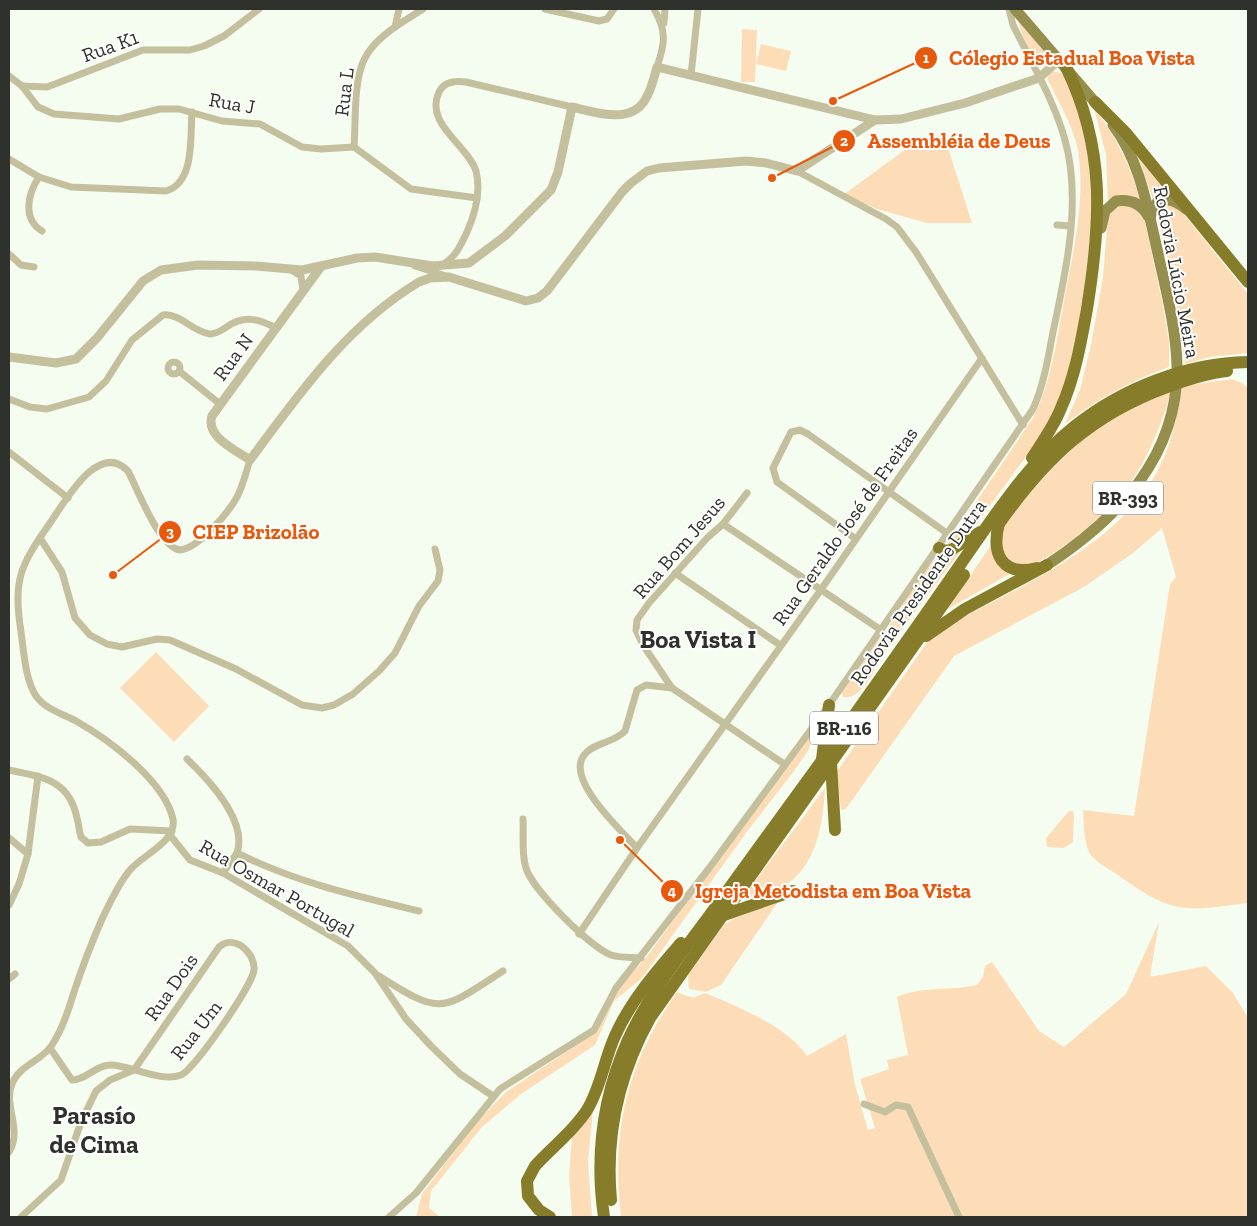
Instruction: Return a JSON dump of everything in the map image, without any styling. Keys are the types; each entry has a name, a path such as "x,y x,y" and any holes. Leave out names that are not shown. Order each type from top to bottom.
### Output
{"highway":[{"path":"1010,492 1053,425 1068,392 1084,326 1096,249 1097,188 1094,153 1082,104 1063,64"},
{"path":"1095,102 1126,133 1248,282"},
{"name":"Rodovia Presidente Dutra","path":"613,1217 609,1172 611,1137 618,1098 628,1064 641,1034 659,1002 721,916 1010,492 1054,444 1112,400 1150,383 1189,370 1222,363 1248,362"},
{"name":"Rodovia Presidente Dutra","path":"604,1217 600,1177 603,1127 610,1087 628,1041 660,986 750,860 913,647 999,524 1043,468 1060,451 1085,429 1116,409 1188,380 1223,371 1248,369"},
{"name":"BR-393","path":"999,524 996,546 1002,562 1018,570 1047,565"},
{"path":"939,548 945,551 951,550 985,530"},
{"name":"BR-393","path":"913,647 934,629 965,609 1047,565"},
{"path":"829,704 826,762 835,830"},
{"path":"550,1217 539,1210 528,1196 530,1174 535,1166 579,1122 587,1110 615,1036 631,1005 750,860"},
{"path":"721,916 793,891"}],"main road":[{"name":"Rodovia Lúcio Meira","path":"1015,9 1095,102 1123,141 1133,160 1150,220 1176,352 1176,380 1173,404 1165,433 1142,478 1125,501 1096,530 1047,565"},
{"path":"1096,249 1104,211 1111,204 1121,200 1134,202 1143,208 1150,220"},
{"path":"1150,220 1154,206 1164,200 1176,202 1191,214"}],"street":[{"name":"Rua K1","path":"22,86 47,86 55,84 149,48 190,50 204,46 224,36 259,9"},
{"path":"395,27 399,9"},
{"name":"Rua L","path":"354,147 361,67 367,54 395,27 423,9"},
{"path":"548,9 599,21 610,17 614,9"},
{"path":"654,9 664,24"},
{"path":"9,1152 14,1137 10,1098 12,1083 21,1070 50,1048 62,1026 88,950 112,900 130,870 171,833 173,819 169,809 138,766 116,746 50,708 34,694 26,666 16,596 28,557 68,498 91,470 105,463 118,462 128,471 161,535 172,547 185,549 200,540 227,512 238,496 250,460 307,385 358,328 414,285 440,268 455,254 470,226 477,198 477,178 470,159 443,127 438,116 436,104 442,88 450,82 466,82 612,115 630,112 645,101 657,67 663,44 665,9"},
{"path":"691,75 698,9"},
{"path":"390,1217 416,1193 493,1096 506,1084 591,1033 609,999 710,867 829,704 939,548 1023,425 1035,404 1045,373 1058,306 1070,226 1071,180 1068,153 1056,113 1013,25 1009,9"},
{"path":"657,67 875,120 901,120 965,103 1039,78 1063,64"},
{"name":"Rua J","path":"9,76 22,86 38,107 48,113 64,116 119,119 166,108 192,112 222,121 260,124 302,147 320,149 354,147"},
{"path":"401,260 411,265 440,268 460,264 474,260 505,236 551,190 558,172 572,107"},
{"path":"9,158 39,176 62,185 80,188 148,192 173,189 180,183 187,170 192,112"},
{"path":"797,171 875,120"},
{"path":"354,147 411,189 477,198"},
{"path":"9,357 56,363 76,359 97,338 143,281 161,270 198,265 256,266 293,271 320,268 366,257 401,260 440,268 454,278 518,300 530,301 538,298 552,285 631,183 652,169 746,161 766,163 797,171 886,219 897,227 916,252 1023,425"},
{"path":"39,176 30,193 29,205 35,225 42,231"},
{"path":"1057,225 1070,226"},
{"path":"9,254 21,265 34,267"},
{"path":"455,254 456,260 460,264"},
{"path":"454,278 460,264"},
{"path":"411,265 417,275 414,285"},
{"name":"Rua N","path":"250,460 218,437 211,429 211,420 220,404 320,268"},
{"path":"293,271 302,279 302,294"},
{"path":"414,285 430,278 454,278"},
{"path":"9,400 30,407 47,409 89,396 106,381 132,340 163,315 174,316 209,334 219,332 246,318 261,320 276,328"},
{"name":"Rua Geraldo José de Freitas","path":"579,934 637,848 727,724 780,645 889,493 982,358"},
{"path":"179,371 220,404"},
{"path":"856,539 781,487 774,478 774,468 790,432 800,430 808,434 948,534"},
{"path":"9,452 68,498"},
{"name":"Rua Bom Jesus","path":"747,493 723,524 708,536 649,603 636,625 643,645 672,688 784,764"},
{"path":"723,524 820,591 881,630"},
{"path":"40,538 62,572 75,618 90,635 107,644 122,647 157,639 170,640 236,669 302,704 322,708 334,705 353,694 379,671 395,652 419,606 438,581 440,570 435,549"},
{"path":"675,573 780,645"},
{"path":"637,848 588,791 581,777 580,765 585,754 590,750 625,732 637,690 646,685 672,688"},
{"path":"187,759 211,783 225,803 238,834 237,853 223,873"},
{"path":"9,770 53,781 66,792 76,812 80,838 85,842 96,844 130,829 171,833"},
{"path":"9,905 19,884 28,854 38,776"},
{"path":"523,819 524,863 530,878 579,934 612,955 641,958"},
{"name":"Rua Osmar Portugal","path":"171,833 190,860 223,873 348,946 375,973 406,1019 436,1052 464,1077 493,1096"},
{"path":"9,838 28,854"},
{"path":"237,853 270,869 312,884 419,911"},
{"name":"Rua Dois","path":"134,1070 219,947 226,942 232,942 245,949"},
{"name":"Rua Um","path":"50,1048 72,1080 78,1080 106,1065 172,1077 182,1075 191,1069 250,982 254,963 245,949"},
{"path":"375,973 415,998 438,1005 463,997 503,971"},
{"path":"21,1217 61,1180 80,1122 96,1091 110,1080 134,1070"},
{"path":"864,1104 885,1112 896,1106 908,1107 959,1217"}],"shaded area":[{"path":"1017,18 1042,48 1046,61 1044,66 1037,65 1024,40"},
{"path":"742,29 757,30 755,82 741,82"},
{"path":"761,44 791,51 786,71 756,64"},
{"path":"1051,71 1061,73 1065,78 1084,121 1094,199 1082,315 1063,396 1034,446 971,531 947,545 1033,418 1053,361 1077,226 1080,170 1076,141 1069,122 1047,78"},
{"path":"1094,108 1110,130 1122,153 1133,177 1141,203 1108,203 1106,155"},
{"path":"913,144 948,148 972,223 927,223 877,209 843,195"},
{"path":"1138,156 1162,187 1179,201 1154,202"},
{"path":"1163,204 1178,207 1248,294 1248,353 1210,357 1185,364 1173,282 1157,215"},
{"path":"1119,205 1131,205 1144,216 1163,306 1169,343 1169,367 1115,391 1065,424 1080,390 1091,345 1103,277 1108,216"},
{"path":"1232,379 1248,388 1248,903 1195,908 1182,907 1155,899 1094,858 1088,850 1084,833 1083,810 1134,816 1170,584 1176,577 1162,528 1133,553 1084,587 954,656 846,809 841,810 838,770 928,641 937,631 1060,565 1116,523 1140,498 1163,460 1173,429 1182,386"},
{"path":"1171,392 1155,438 1145,458 1121,496 1105,513 1059,550 1041,561 1024,566 1005,561 999,530 1054,467 1096,429 1119,414 1144,401"},
{"path":"965,545 879,660 866,684 855,695 843,697 841,691 901,610 919,577 938,558"},
{"path":"991,545 1011,573 948,609"},
{"path":"156,652 209,706 174,742 120,688"},
{"path":"819,721 808,751 794,771 746,833 642,978 614,1001 595,1045 521,1094 482,1127 431,1191 429,1208 440,1217 416,1217 422,1194 475,1124 506,1092 590,1036 623,982 646,958"},
{"path":"825,788 820,830 816,844 803,868 794,879 782,887 741,900"},
{"path":"1069,811 1073,811 1074,815 1073,842 1064,848 1047,847 1046,838"},
{"path":"778,902 721,985 706,992 689,989 688,975 724,925 733,919"},
{"path":"1159,922 1150,977 1206,966 1233,993 1248,1018 1248,1217 621,1217 618,1156 626,1099 646,1045 677,992 693,998 705,993 746,1011 788,1036 807,1056 846,1034 855,1085 868,1130 875,1128 860,1079 889,1069 887,1060 908,1055 897,997 917,991 977,985 983,977 985,966 992,962 1039,1031 1064,1047 1126,994"},
{"path":"593,1110 588,1162 592,1217 572,1217 569,1176 572,1136"}],"place":[{"name":"Cólegio Estadual Boa Vista","path":"833,101"},
{"name":"Assembléia de Deus","path":"772,178"},
{"name":"CIEP Brizolão","path":"113,575"},
{"name":"Igreja Metodista em Boa Vista","path":"620,840"}],"district":[{"name":"Boa Vista I","path":"698,639"},
{"name":"Parasío de Cima","path":"94,1130"}]}
